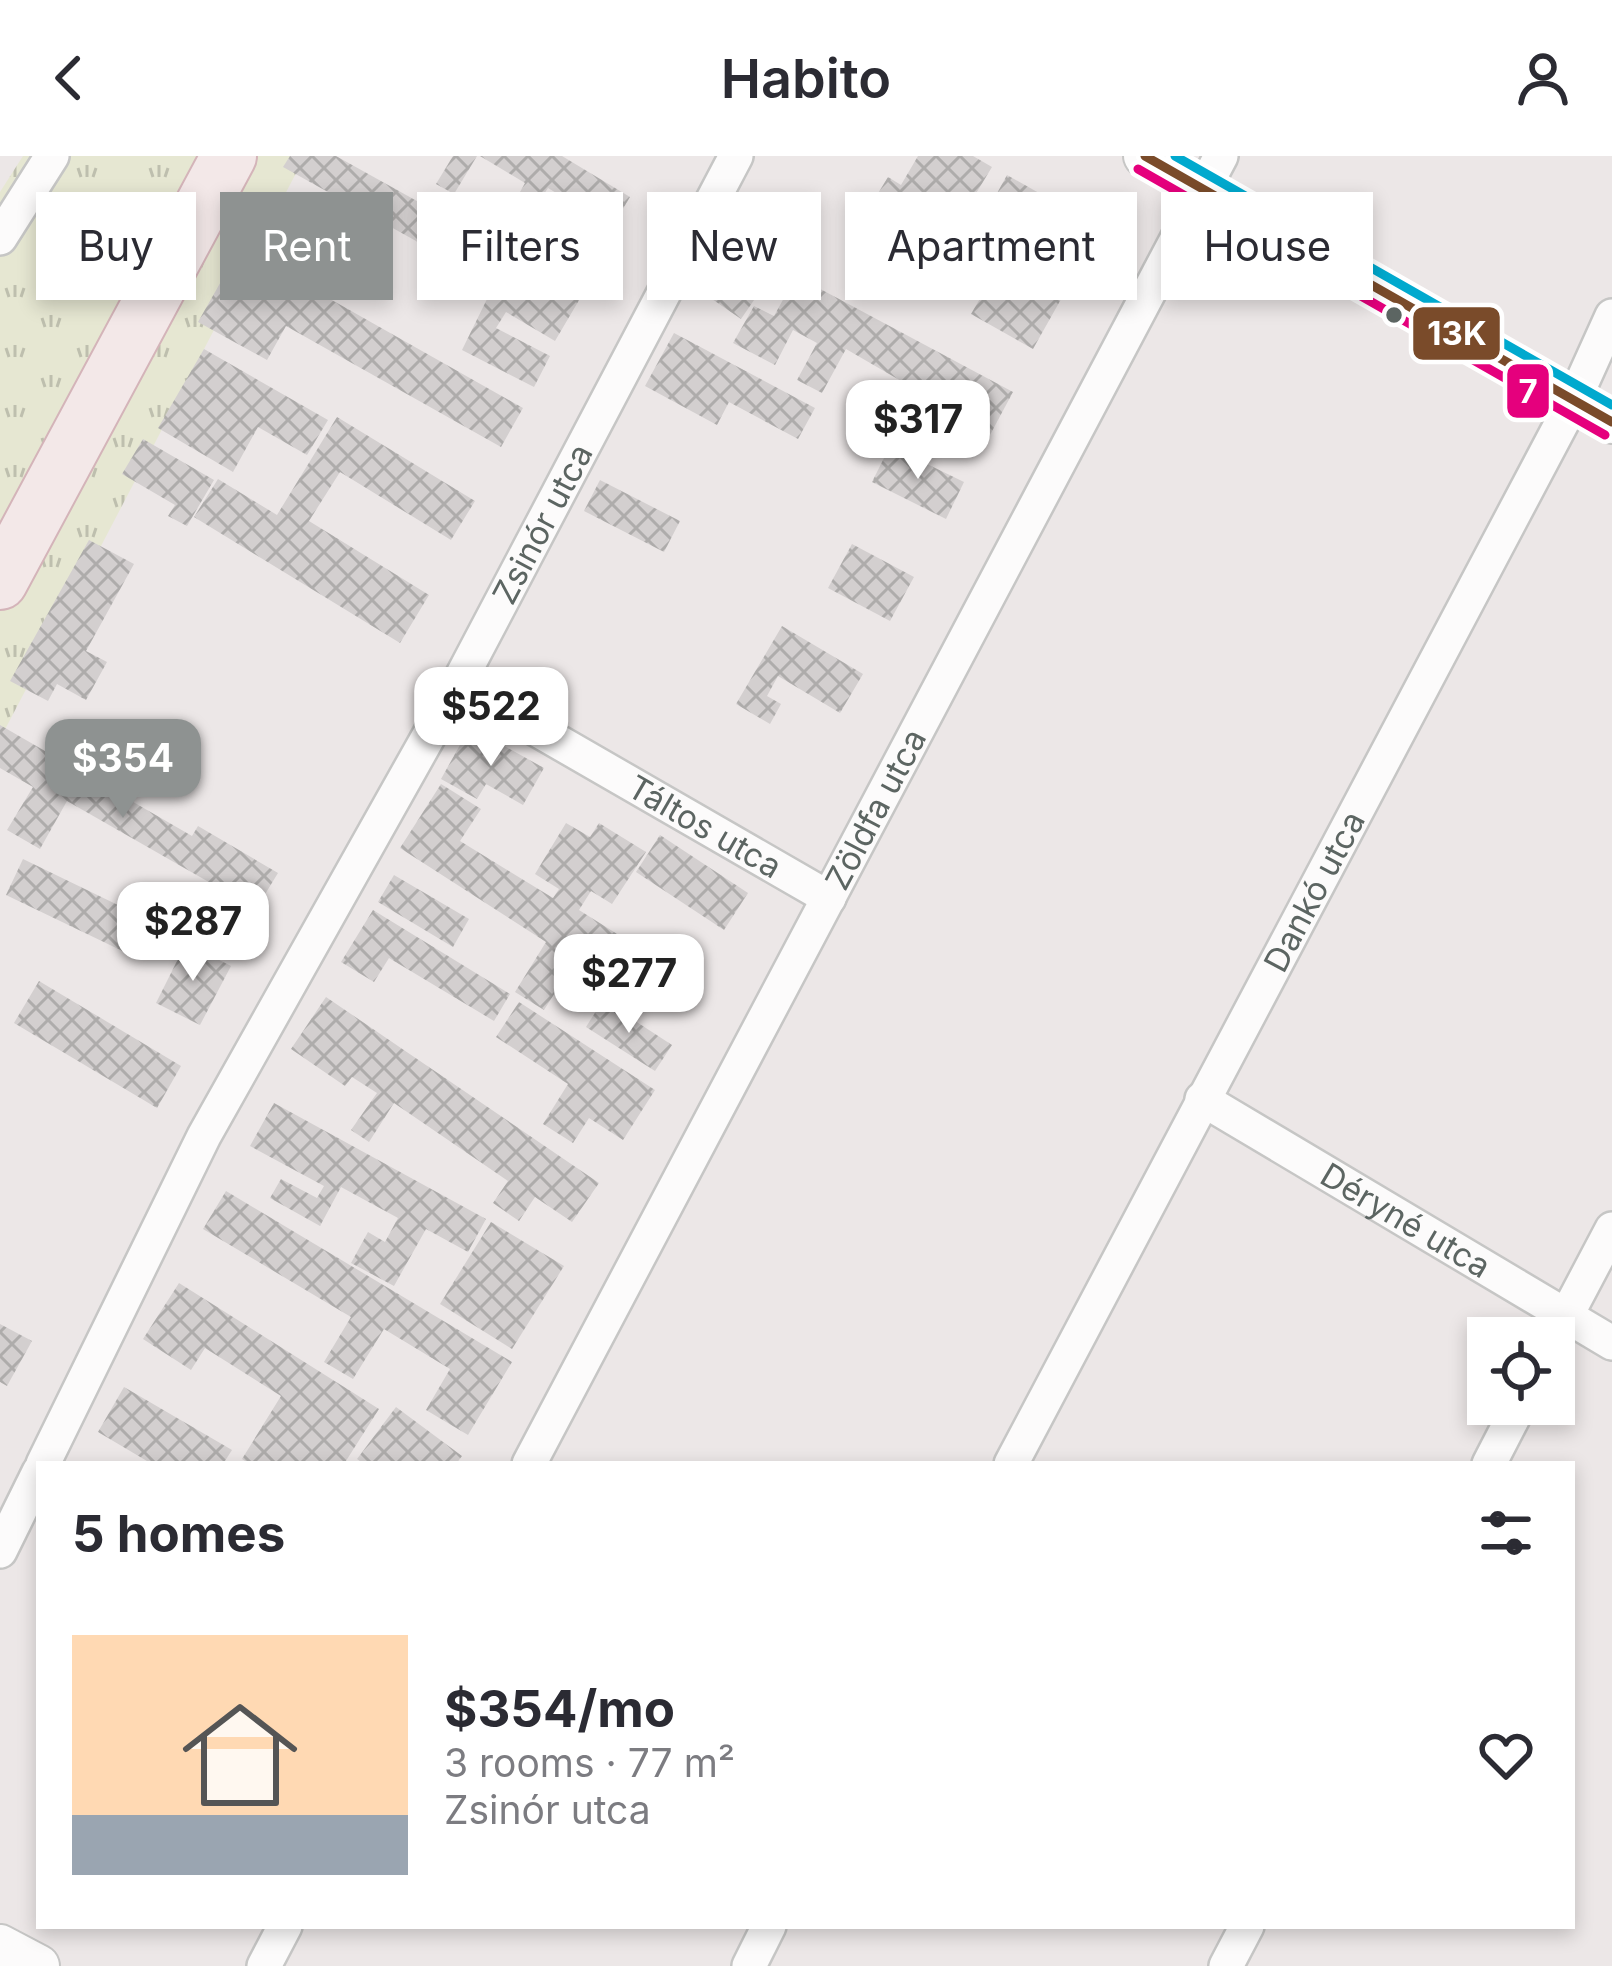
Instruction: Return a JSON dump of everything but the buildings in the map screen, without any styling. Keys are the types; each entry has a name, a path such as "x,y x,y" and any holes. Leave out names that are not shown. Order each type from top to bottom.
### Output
{"main road":[{"path":"0,582 229,156"}],"street":[{"path":"0,238 52,156"},
{"name":"Zsinór utca","path":"44,1461 204,1136 458,684 736,156"},
{"path":"1145,156 1212,173 1612,422"},
{"name":"Zöldfa utca","path":"531,1461 1212,173"},
{"name":"Dankó utca","path":"1013,1461 1574,400 1612,316"},
{"name":"Táltos utca","path":"458,684 829,898"},
{"name":"Déryné utca","path":"1202,1099 1543,1317"},
{"path":"1566,1317 1612,1229"},
{"name":"Déryné utca","path":"1575,1332 1612,1343"},
{"path":"1491,1461 1509,1425"},
{"name":"Zsinór utca","path":"0,1551 36,1478"},
{"path":"264,1966 283,1929"},
{"path":"748,1966 768,1929"},
{"path":"1226,1966 1245,1929"},
{"path":"0,1946 38,1966"}],"green space":[{"path":"23,156 305,156 286,192 220,192 220,300 230,300 0,739 0,192"}],"transit line":[{"name":"13K","path":"1145,156 1612,422"},
{"path":"1175,156 1612,405"},
{"name":"7","path":"1138,169 1605,435"}]}
